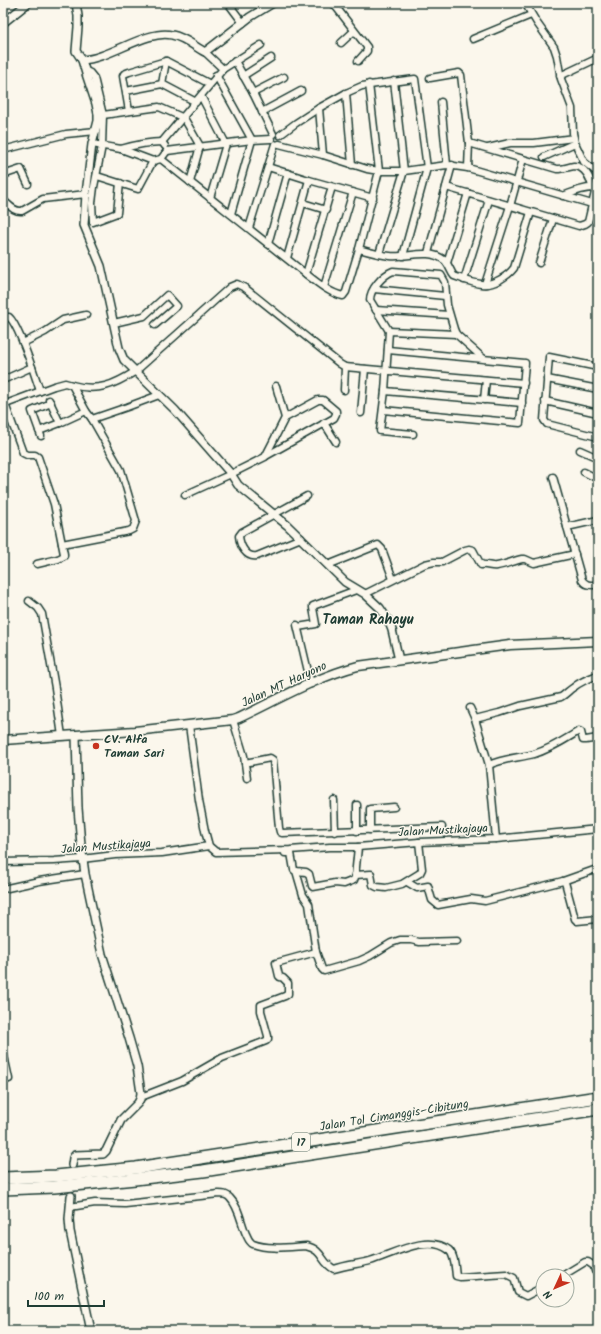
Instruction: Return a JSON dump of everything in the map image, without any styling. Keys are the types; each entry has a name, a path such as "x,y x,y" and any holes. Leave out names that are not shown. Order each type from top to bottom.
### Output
{"highway":[{"name":"Jalan Tol Cimanggis–Cibitung","path":"3,1178 56,1176 136,1168 598,1097"},
{"name":"17","path":"3,1190 54,1187 203,1171 598,1109"}],"main road":[{"name":"Jalan MT Haryono","path":"3,740 135,731 233,720 290,692 351,668 510,644 598,641"}],"street":[{"path":"3,23 28,3"},
{"path":"76,3 78,16 76,50 86,71 86,77 97,109 98,121 92,144 84,225 98,255 122,357 174,410 244,490 301,538 345,582 356,590 365,594 380,608 388,620 399,660"},
{"path":"228,3 243,23"},
{"path":"205,52 272,3"},
{"path":"333,3 368,49 358,61"},
{"path":"525,3 531,15 554,47 560,76 572,108 574,140 584,162 598,173"},
{"path":"473,39 531,15"},
{"path":"341,43 354,31"},
{"path":"82,60 94,59 141,40 158,34 164,34 177,36 205,52 222,69"},
{"path":"121,149 147,143 162,142 184,118 222,69 261,45"},
{"path":"243,76 271,58"},
{"path":"560,76 598,58"},
{"path":"130,111 123,76 124,74 166,61 210,84"},
{"path":"162,84 166,61"},
{"path":"235,61 253,93 274,140 268,167 249,228"},
{"path":"86,71 94,78 103,115 102,146 92,203 93,222 117,214 120,183"},
{"path":"430,78 459,73 461,75 469,143 468,168"},
{"path":"216,75 252,140 231,214"},
{"path":"253,93 284,76"},
{"path":"167,151 252,140 282,139 280,135 291,126 346,93 369,84 414,78 416,80 427,168 403,256"},
{"path":"379,254 404,171 394,81"},
{"path":"126,91 162,84 196,102"},
{"path":"161,160 324,288 337,295 343,296 346,292 359,249 379,171 369,84"},
{"path":"262,112 301,91"},
{"path":"346,93 352,165"},
{"path":"201,96 226,144 210,198"},
{"path":"428,253 446,187 450,165 441,102"},
{"path":"103,115 158,107 184,118 200,146 190,182"},
{"path":"319,108 323,155"},
{"path":"3,150 60,136 96,131"},
{"path":"274,140 352,165 379,171 404,171 450,165 468,168 592,204"},
{"path":"487,148 510,143 574,140"},
{"path":"544,157 574,140"},
{"path":"162,142 167,151"},
{"path":"446,187 553,219 582,226 588,222 595,188 587,174 578,167 574,166 557,169 469,143"},
{"path":"92,144 121,149 153,161 161,160 167,151"},
{"path":"485,284 517,183 523,159"},
{"path":"97,176 138,189 153,161"},
{"path":"268,167 373,198"},
{"path":"3,175 20,169 28,184"},
{"path":"268,244 288,173"},
{"path":"287,258 309,180"},
{"path":"306,274 332,187"},
{"path":"563,196 595,188"},
{"path":"324,288 353,192"},
{"path":"447,263 468,193"},
{"path":"3,200 18,212 43,199 86,194"},
{"path":"464,280 489,200"},
{"path":"303,203 326,210"},
{"path":"359,249 389,256 428,253 447,263 454,276 464,280 485,284 499,280 511,272 514,268 531,212"},
{"path":"538,263 553,219"},
{"path":"413,434 380,431 385,391 389,331 370,300 370,295 383,277 393,271 441,275 445,282 445,296 456,334 484,359"},
{"path":"37,564 62,558 64,556 54,504 38,457 35,454 27,455 23,453 4,405 65,383 91,389 106,386 126,378 136,371 230,287 237,284 245,288 340,364 345,366 524,383"},
{"path":"374,289 445,296"},
{"path":"114,323 144,316 167,295 177,306 155,325"},
{"path":"376,310 449,314"},
{"path":"23,343 45,332 63,320 86,315"},
{"path":"3,318 7,317 12,320 23,343 40,391"},
{"path":"389,331 456,334"},
{"path":"383,410 520,424 524,383 525,363 388,350"},
{"path":"598,367 550,357 548,358 544,420 545,422 598,437"},
{"path":"344,390 345,366"},
{"path":"3,380 32,367"},
{"path":"362,414 366,369"},
{"path":"547,379 598,389"},
{"path":"484,400 486,380"},
{"path":"62,544 129,531 135,526 136,521 121,470 72,385"},
{"path":"276,386 285,418"},
{"path":"385,391 522,403"},
{"path":"92,419 160,395"},
{"path":"185,495 265,457 334,418 336,410 323,400 318,400 285,418 265,457"},
{"path":"545,401 598,413"},
{"path":"60,423 50,402 32,411 40,433 86,411"},
{"path":"324,423 336,442"},
{"path":"580,450 598,458"},
{"path":"584,472 598,479"},
{"path":"553,477 583,582 591,586 598,585"},
{"path":"301,538 251,557 247,554 239,539 242,532 307,496"},
{"path":"567,528 598,520"},
{"path":"328,565 378,544 382,549 393,580"},
{"path":"365,594 425,564 442,562 467,549 471,549 474,552 481,565 487,564 493,567 518,560 525,559 534,563 575,554"},
{"path":"311,684 297,626 316,624 312,608 313,606 356,590"},
{"path":"29,601 38,608 42,614 62,736"},
{"path":"475,719 520,706 561,697 581,682 598,675"},
{"path":"470,708 475,719 489,764 496,839"},
{"path":"233,720 245,763 247,778"},
{"path":"189,725 202,816 211,848 216,854 291,853 294,869 296,871 303,895 309,904 316,952 322,969 325,971 359,961 400,940 419,942 456,941"},
{"path":"489,764 512,757 536,754 552,748 579,731 583,740 598,738"},
{"path":"72,1165 75,1155 103,1154 109,1146 121,1120 132,1110 141,1097 137,1066 102,954 82,859 78,808 76,735"},
{"path":"245,763 270,758 273,760 279,828 281,832 335,832 442,827"},
{"path":"334,800 335,832"},
{"path":"357,804 357,831"},
{"path":"370,830 370,809 394,807"},
{"name":"Jalan Mustikajaya","path":"3,862 39,862 211,848 216,852 222,852 358,847 419,842 496,839 598,829"},
{"path":"355,875 371,874 373,885 377,887 394,887 407,882 414,875 420,873 422,869 419,842"},
{"path":"296,871 306,872 309,874 313,887 333,883 344,884 355,879 358,847"},
{"path":"407,882 416,888 428,886 432,900 438,905 471,899 485,901 594,870"},
{"path":"3,889 39,881 85,874"},
{"path":"563,880 565,882 575,919 577,921 598,919"},
{"path":"141,1097 182,1081 222,1058 268,1040 261,1004 285,996 289,991 288,983 279,976 276,963 316,952"},
{"path":"3,1051 9,1079 3,1080"},
{"path":"70,1207 95,1203 125,1204 224,1194 230,1197 244,1230 252,1244 268,1247 312,1247 316,1249 334,1269 370,1261 412,1246 433,1244 441,1246 452,1254 456,1276 506,1274 514,1278 518,1292 526,1296 535,1291"},
{"path":"71,1196 69,1219 70,1231 92,1331"},
{"path":"575,1268 585,1262 588,1262 594,1266 595,1271 598,1272"}],"place":[{"name":"CV. Alfa Taman Sari","path":"96,746"}],"district":[{"name":"Taman Rahayu","path":"368,619"}]}
